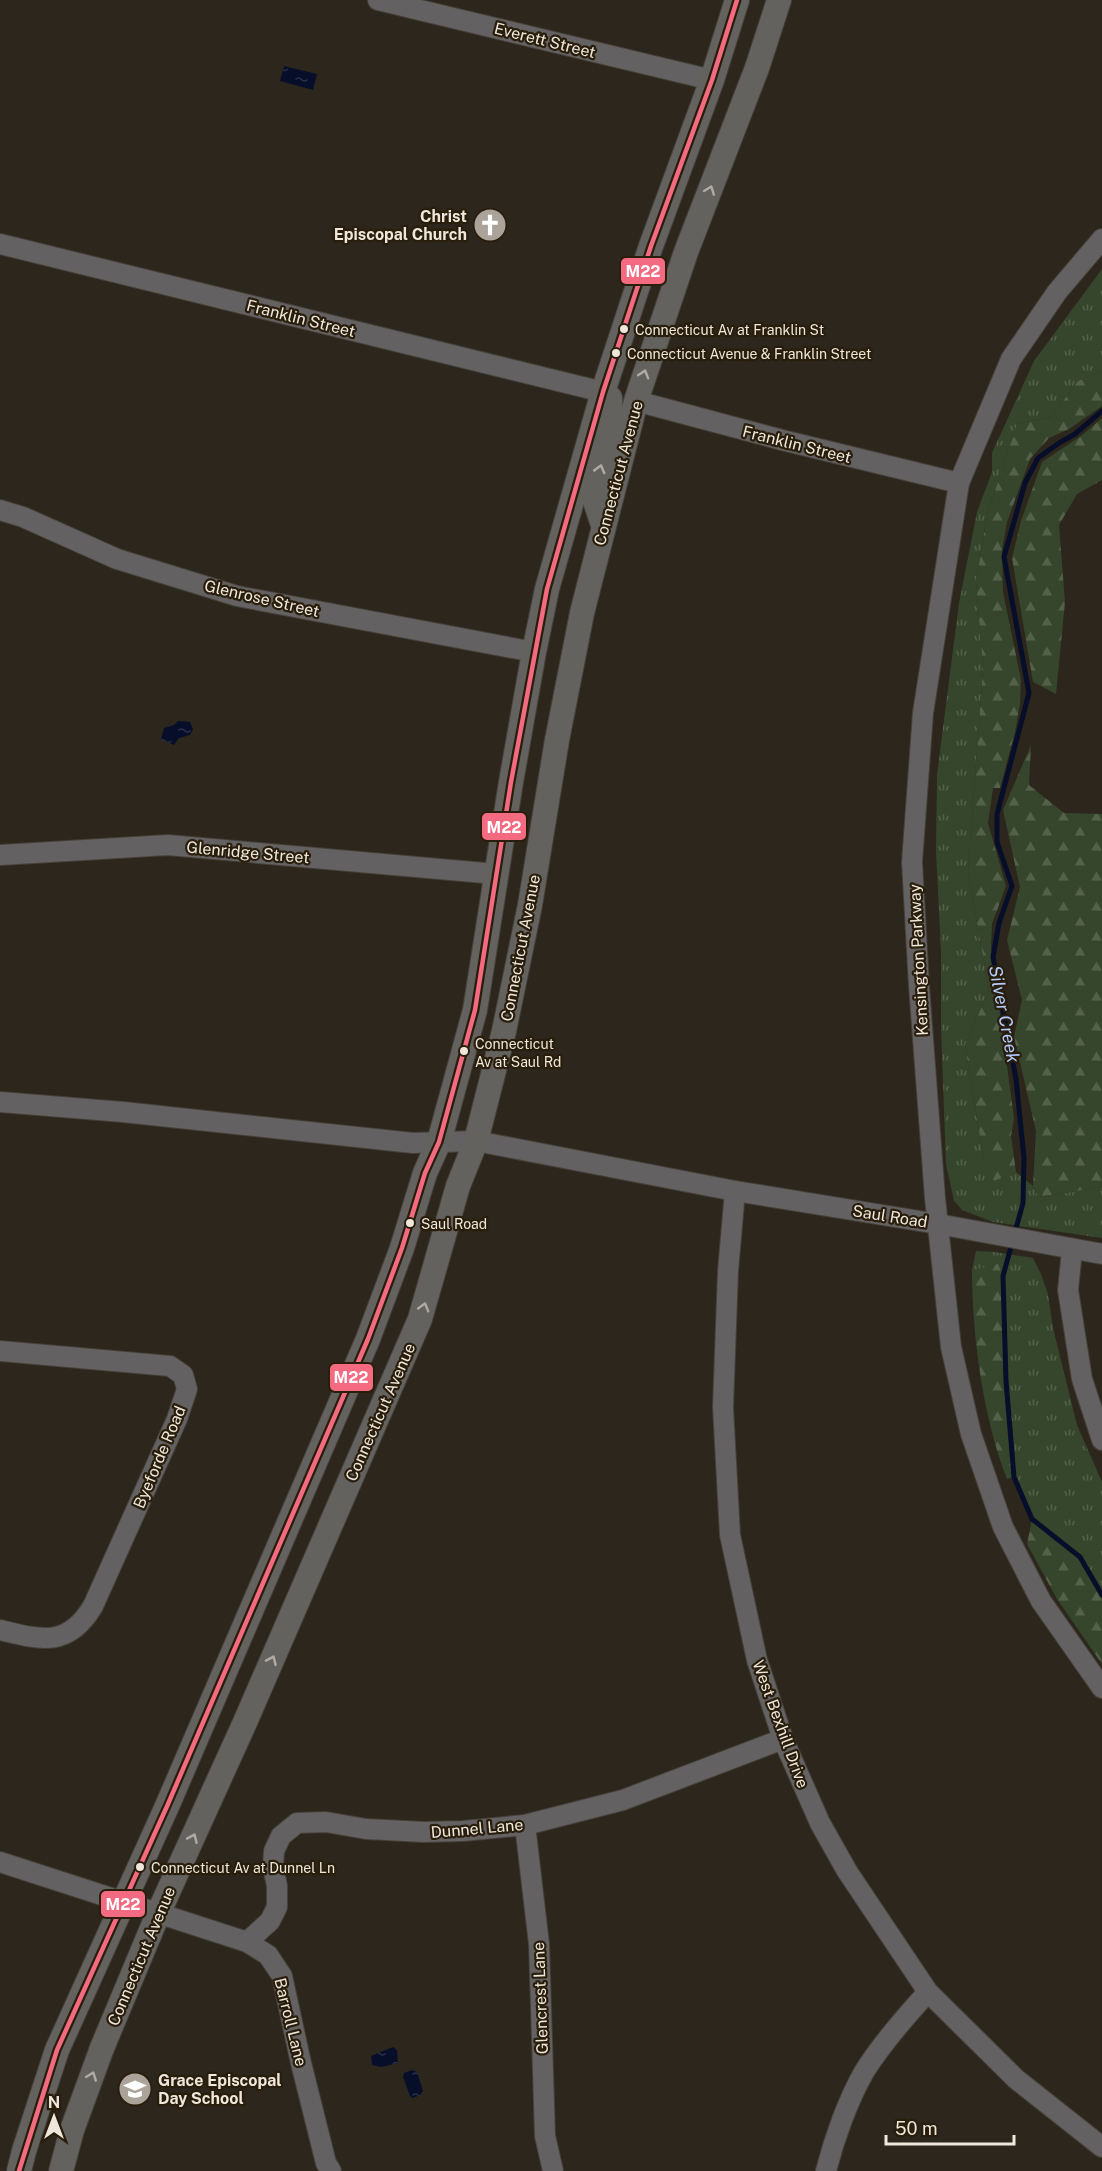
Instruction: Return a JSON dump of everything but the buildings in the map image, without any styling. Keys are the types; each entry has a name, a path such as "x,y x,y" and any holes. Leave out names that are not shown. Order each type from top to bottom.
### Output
{"main road":[{"name":"Connecticut Avenue","path":"19,2171 57,2050 168,1804 368,1339 402,1248 425,1173 439,1142 475,1010 496,874 547,589 603,392 712,80 737,0"},
{"name":"Connecticut Avenue","path":"61,2171 72,2130 102,2048 158,1914 246,1720 420,1319 459,1186 476,1141 504,1031 530,905 570,672 603,525 636,401 686,252 757,68 779,0"},
{"path":"634,298 638,316 622,367 621,384 626,395 636,401"},
{"path":"603,392 610,398 611,426 593,495 603,525"}],"street":[{"name":"Everett Street","path":"378,0 712,80"},
{"name":"Kensington Parkway","path":"1102,239 1057,292 1011,359 959,483 922,713 912,862 919,986 938,1224 951,1347 971,1434 1003,1527 1041,1601 1102,1688"},
{"name":"Franklin Street","path":"0,244 603,392"},
{"name":"Franklin Street","path":"636,401 782,440 959,483"},
{"name":"Glenrose Street","path":"0,510 117,559 237,596 534,652"},
{"name":"Glenridge Street","path":"0,855 168,845 496,874"},
{"name":"Saul Road","path":"0,1102 123,1112 413,1143 476,1141 735,1191 938,1224 1102,1254"},
{"name":"West Bexhill Drive","path":"735,1191 728,1271 723,1407 730,1535 757,1660 783,1739 820,1824 836,1852 928,1992 1016,2079 1102,2147"},
{"path":"1072,1250 1068,1290 1082,1379 1102,1440"},
{"name":"Byeforde Road","path":"0,1351 170,1366 183,1375 187,1389 177,1419 85,1620 66,1635 38,1639 0,1630"},
{"name":"Dunnel Lane","path":"247,1942 270,1921 277,1907 277,1886 273,1867 274,1851 281,1836 297,1823 326,1822 366,1829 424,1833 525,1825 622,1800 783,1739"},
{"name":"Glencrest Lane","path":"525,1825 539,1944 545,2136 554,2171"},
{"path":"0,1862 123,1903"},
{"name":"Barroll Lane","path":"123,1903 247,1942 268,1955 282,1976 326,2163 331,2171"},
{"path":"826,2171 834,2142 864,2072 899,2023 928,1992"}],"green space":[{"path":"1102,269 1102,371 1078,381 1051,417 1017,424 987,515 976,582 983,668 968,872 989,990 965,1045 983,1156 994,1180 1016,1172 1033,1186 1039,1197 1102,1187 1102,1238 993,1222 962,1210 954,1201 946,1164 936,851 937,775 959,603 977,512 992,472 992,453 1034,361"},
{"path":"1102,371 1102,406 1069,429 1049,438 1030,459 1007,522 1002,550 1003,592 1021,680 1020,704 1000,788 993,788 988,823 1006,886 992,924 991,947 1014,1118 1011,1136 1016,1172 994,1181 983,1156 965,1045 989,990 968,872 983,668 976,582 987,515 1017,424 1051,417 1078,381"},
{"path":"1102,418 1102,480 1077,494 1059,525 1065,602 1056,694 1033,682 1012,558 1021,521 1042,462 1081,436"},
{"path":"1031,745 1029,785 1064,813 1102,814 1102,1187 1039,1197 1033,1186 1036,1131 1014,1037 1022,1000 1007,940 1020,887 1003,810"},
{"path":"976,1251 1033,1258 1041,1274 1048,1294 1053,1328 1077,1425 1102,1482 1102,1595 1080,1557 1032,1519 1014,1477 1006,1381 972,1270"},
{"path":"998,1264 1003,1276 1006,1381 1014,1477 1007,1479 985,1403 974,1322 972,1270"},
{"path":"1032,1519 1080,1557 1102,1595 1102,1664 1057,1599 1027,1544"}],"water":[{"path":"284,66 317,74 313,90 280,81"},
{"path":"178,721 190,722 193,729 190,735 179,738 174,745 161,739 164,728"},
{"path":"393,2047 397,2050 398,2063 381,2067 372,2065 371,2056"},
{"path":"412,2070 417,2072 423,2091 413,2098 410,2096 403,2077 404,2073"}],"waterway":[{"name":"Silver Creek","path":"1102,411 1075,434 1038,458 1025,483 1004,557 1029,693 997,814 997,842 1012,886 999,923 993,957 1016,1079 1024,1158 1023,1203 1003,1276 1006,1381 1014,1477 1032,1519 1080,1557 1102,1595"}],"transit line":[{"name":"M22","path":"19,2171 57,2050 168,1804 368,1339 402,1248 425,1173 439,1142 475,1010 511,782 547,589 603,392 651,246 712,80 737,0"}],"place":[{"name":"Christ Episcopal Church","path":"490,225"},
{"name":"Connecticut Av at Franklin St","path":"624,329"},
{"name":"Connecticut Avenue & Franklin Street","path":"616,353"},
{"name":"Connecticut Av at Saul Rd","path":"464,1051"},
{"name":"Saul Road","path":"410,1223"},
{"name":"Connecticut Av at Dunnel Ln","path":"140,1867"},
{"name":"Grace Episcopal Day School","path":"135,2089"}]}
